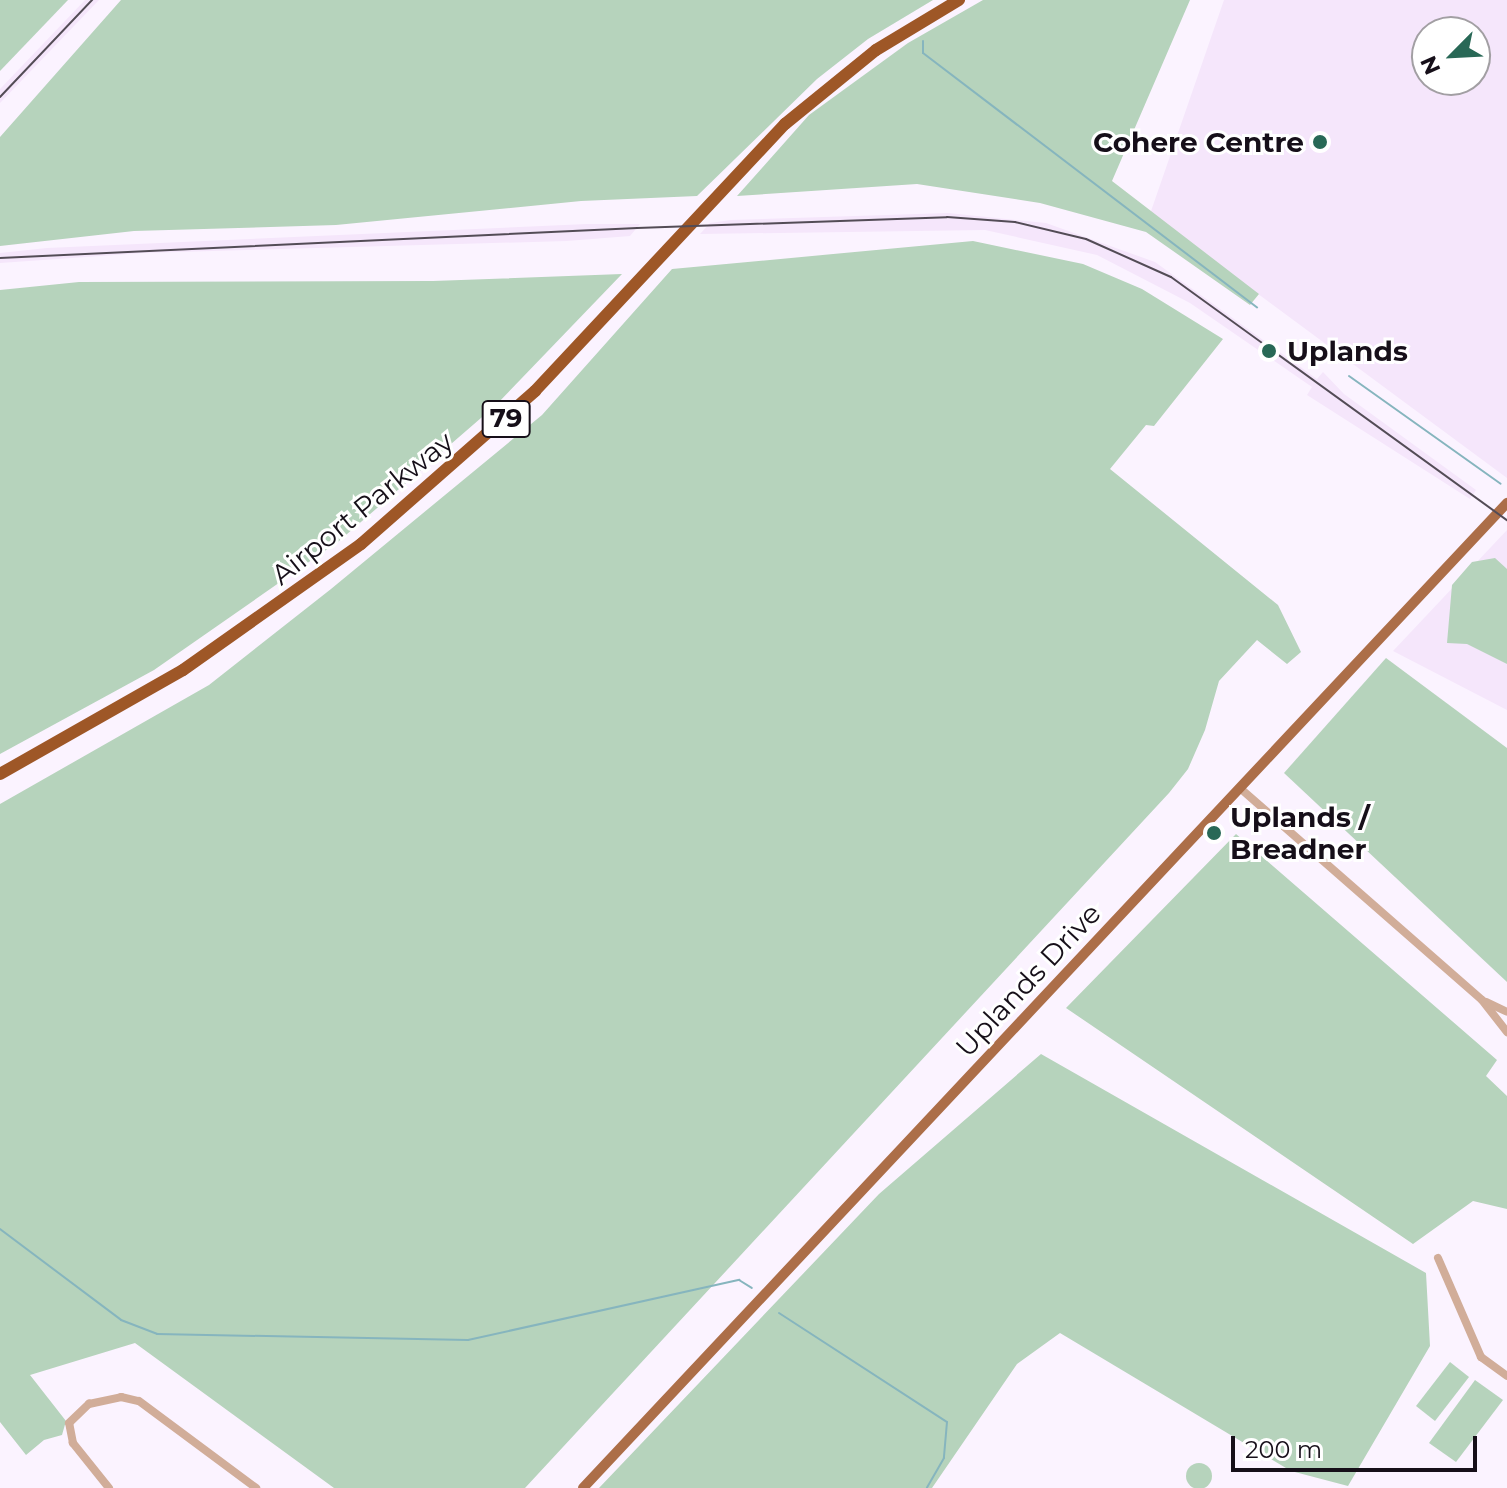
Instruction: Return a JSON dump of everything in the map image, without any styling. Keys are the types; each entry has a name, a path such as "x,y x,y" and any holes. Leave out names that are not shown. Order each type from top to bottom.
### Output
{"highway":[{"name":"Airport Parkway","path":"0,774 183,670 361,544 535,391 785,124 864,59 959,0"}],"main road":[{"name":"Uplands Drive","path":"583,1488 1507,503"}],"street":[{"path":"1241,789 1482,1000 1507,1032"},
{"path":"1482,1000 1507,1012"},
{"path":"1438,1258 1481,1357 1507,1376"},
{"path":"109,1488 73,1443 69,1423 89,1404 121,1397 139,1401 256,1488"}],"shaded area":[{"path":"85,0 99,0 0,103 0,89"},
{"path":"1224,0 1507,0 1507,478 1150,214"},
{"path":"948,213 1046,223 1155,262 1317,379 1323,372 1344,394 1476,490 1470,499 1307,395 1312,387 1190,303 1097,255 985,230 700,234 710,223 731,220"},
{"path":"640,224 630,236 567,241 143,253 0,263 0,253 47,248"},
{"path":"1507,530 1507,710 1393,651"}],"green space":[{"path":"0,0 68,0 0,71"},
{"path":"121,0 933,0 868,39 817,79 697,196 581,201 336,225 134,231 0,246 0,137"},
{"path":"983,0 1190,0 1112,181 1259,294 1250,305 1146,232 1040,203 917,184 737,196 809,115 908,43"},
{"path":"973,241 1083,264 1142,289 1223,339 1154,426 1146,425 1110,469 1278,605 1301,652 1287,664 1257,640 1219,681 1205,730 1188,769 1169,793 525,1488 334,1488 135,1343 30,1375 66,1421 62,1435 44,1440 26,1455 0,1422 0,804 209,685 331,589 542,415 672,269"},
{"path":"622,274 496,405 339,541 154,670 0,754 0,290 79,282 433,281"},
{"path":"1495,558 1507,569 1507,664 1467,644 1447,643 1452,585 1472,562"},
{"path":"1386,658 1507,748 1507,982 1284,773"},
{"path":"1236,834 1497,1060 1486,1076 1507,1096 1507,1209 1473,1201 1413,1244 1066,1008"},
{"path":"1041,1054 1426,1273 1430,1346 1348,1486 1291,1471 1060,1333 1017,1364 932,1488 599,1488 879,1194"},
{"path":"1450,1362 1469,1377 1435,1421 1416,1406"},
{"path":"1475,1380 1503,1400 1456,1462 1429,1443"},
{"path":"1199,1463 1208,1467 1212,1476 1208,1485 1199,1489 1190,1485 1186,1476 1190,1467"}],"waterway":[{"path":"923,41 923,53 1257,307"},
{"path":"1349,376 1501,484"},
{"path":"0,1229 121,1320 157,1334 468,1340 739,1280 752,1288"},
{"path":"779,1313 947,1422 944,1458 927,1488"}],"tram line":[{"path":"0,97 92,0"},
{"path":"0,258 637,228 947,217 1015,222 1086,239 1171,277 1507,520"}],"place":[{"name":"Cohere Centre","path":"1320,142"},
{"name":"Uplands","path":"1269,351"},
{"name":"Uplands / Breadner","path":"1214,833"}]}
